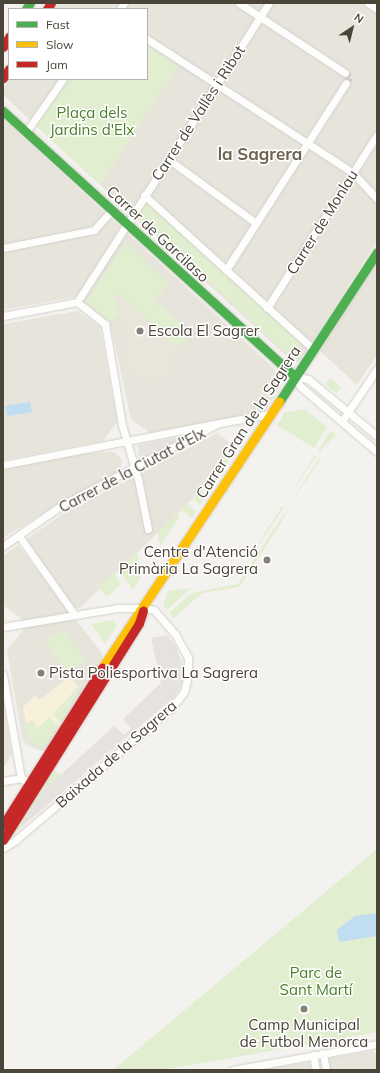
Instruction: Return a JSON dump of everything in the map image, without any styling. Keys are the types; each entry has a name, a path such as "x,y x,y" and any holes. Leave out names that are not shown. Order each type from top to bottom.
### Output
{"street":[{"path":"239,3 345,73"},
{"name":"Carrer de Vallès i Ribot","path":"77,302 128,225 144,195 270,3"},
{"path":"368,3 377,9"},
{"path":"148,40 353,173 377,200"},
{"path":"26,132 62,80"},
{"path":"226,270 346,83"},
{"name":"Carrer de Garcilaso","path":"3,112 294,376 301,387 377,452"},
{"name":"Carrer de Monlau","path":"267,308 377,135"},
{"path":"168,159 256,223"},
{"name":"Carrer de Garcilaso","path":"144,195 313,349"},
{"path":"3,248 94,230 112,210"},
{"name":"Carrer Gran de la Sagrera","path":"3,840 33,785 134,618 144,608 294,376 377,252"},
{"path":"3,316 77,302 104,324 128,442 148,529"},
{"path":"342,421 377,368"},
{"name":"Carrer de Garcilaso","path":"294,376 308,379 377,436"},
{"name":"Carrer de la Ciutat d'Elx","path":"3,546 62,505 219,423 270,414"},
{"path":"3,465 128,442 219,423"},
{"path":"19,536 75,615"},
{"path":"3,627 132,606 144,608"},
{"name":"Baixada de la Sagrera","path":"3,848 16,840 172,707 184,692 188,675 188,657 176,634 154,610 144,608"},
{"path":"3,675 21,778"},
{"path":"3,782 21,778 33,785"},
{"name":"Carrer Gran de la Sagrera","path":"3,825 33,785"},
{"path":"237,1070 377,1044"},
{"path":"323,1054 326,1070"},
{"path":"313,1055 316,1070"}],"shaded area":[{"path":"59,3 363,3 377,12 377,241 299,362 293,362 4,96 4,88 9,80 148,80 148,8 56,8"},
{"path":"3,119 282,376 283,382 264,412 150,433 131,419 110,322 75,297 3,310"},
{"path":"377,260 377,355 357,385 319,350"},
{"name":"Escola El Sagrer","path":"118,293 176,346 172,378 143,381 142,377 130,379 115,294"},
{"path":"77,311 100,326 117,422 103,441 3,460 3,324"},
{"path":"217,433 232,444 203,489 80,608 74,608 25,540 66,512"},
{"path":"176,437 176,442 139,461 138,445"},
{"path":"114,452 122,459 121,470 60,503 3,538 3,469 86,453"},
{"path":"18,545 101,652 104,661 47,750 42,751 26,745 22,738 7,650 24,629 21,618 3,605 3,556"},
{"path":"167,635 176,647 183,666 182,684 175,696 18,830 43,791 114,726 124,735 131,729 123,719 161,683 151,638"},
{"path":"3,701 12,755 3,768"},
{"path":"373,1051 377,1055 377,1070 329,1070 328,1058"},
{"path":"309,1062 312,1070 265,1070 266,1069"}],"green space":[{"name":"Plaça dels Jardins d'Elx","path":"148,47 178,67 100,185 36,126 66,80 148,80"},
{"path":"147,200 302,343 290,356 136,216"},
{"path":"126,242 169,284 155,300 191,333 181,346 176,346 118,293 115,295 119,315 110,322 85,303"},
{"path":"330,378 341,387 336,393 325,384"},
{"path":"305,409 327,427 314,448 277,425 284,413"},
{"path":"331,430 336,435 319,452 318,451"},
{"path":"227,450 231,456 222,471 216,467"},
{"path":"315,455 316,456 284,504"},
{"path":"319,458 321,459 288,507"},
{"path":"214,471 220,475 208,492 204,487"},
{"path":"200,489 206,495 200,505 194,500"},
{"path":"186,504 196,511 192,518 180,509"},
{"path":"282,506 284,507 243,568"},
{"path":"287,509 280,525 239,587 202,593 174,618 169,613 192,593 238,584"},
{"path":"177,513 180,516 160,546 158,532"},
{"path":"137,551 141,576 133,590 118,569"},
{"path":"114,573 121,584 107,597 98,588"},
{"path":"191,588 167,610 163,606 168,591"},
{"path":"113,620 117,625 105,644 91,624"},
{"path":"63,629 85,660 68,673 45,642"},
{"path":"83,682 61,723 53,714"},
{"path":"50,717 58,726 45,746 40,747 28,738 26,724"},
{"path":"53,769 61,775 43,791 18,830 15,829"},
{"name":"Parc de Sant Martí","path":"377,849 377,1032 162,1070 113,1070"}],"sand":[{"path":"70,677 78,687 53,714 61,723 58,726 50,717 38,728 32,720 26,724 23,707 36,695 39,700"}],"water":[{"path":"30,402 32,412 7,416 5,406"},
{"path":"377,913 377,936 339,942 337,930 355,916"}],"tunnel":[{"path":"345,73 350,77 346,83"}],"traffic: fast":[{"path":"27,8 30,3"},
{"path":"3,111 294,376"},
{"path":"279,402 377,252"}],"traffic: slow":[{"path":"102,668 279,402"}],"traffic: jam":[{"path":"48,8 51,3"},
{"path":"3,47 8,39"},
{"path":"3,78 8,70"},
{"path":"3,840 139,623 143,611"},
{"path":"3,825 102,668"}],"place":[{"name":"Escola El Sagrer","path":"140,331"},
{"name":"Centre d'Atenció Primària La Sagrera","path":"267,560"},
{"name":"Pista Poliesportiva La Sagrera","path":"41,673"},
{"name":"Camp Municipal de Futbol Menorca","path":"304,1009"}],"district":[{"name":"la Sagrera","path":"260,154"}]}
